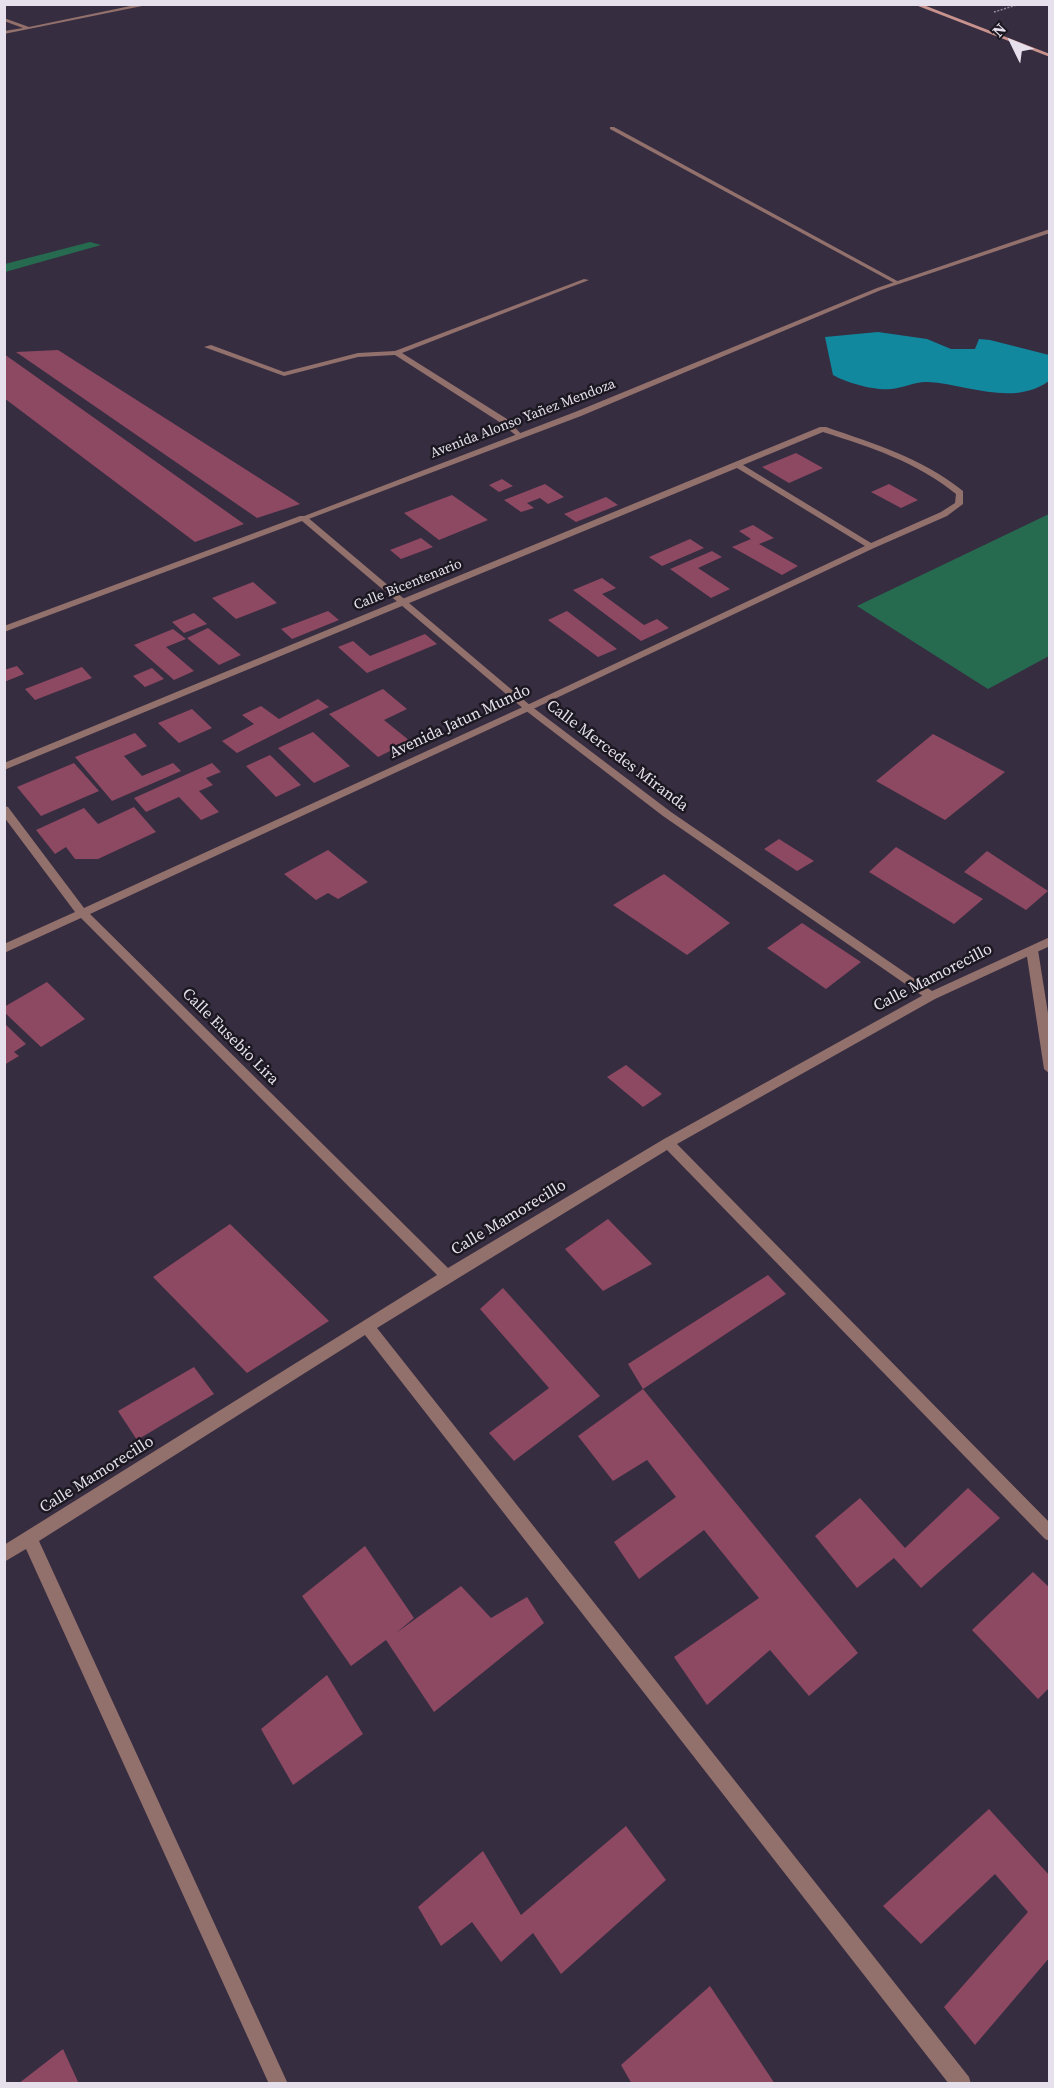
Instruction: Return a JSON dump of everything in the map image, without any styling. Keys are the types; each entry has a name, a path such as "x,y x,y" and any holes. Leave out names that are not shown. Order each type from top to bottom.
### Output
{"main road":[{"path":"915,4 1050,56"}],"street":[{"path":"4,26 118,4"},
{"path":"4,33 150,4"},
{"path":"4,19 28,28"},
{"path":"612,128 898,283"},
{"name":"Avenida Alonso Yañez Mendoza","path":"4,629 578,414 827,310 1050,231"},
{"path":"208,347 284,374 358,355 396,353 586,280"},
{"path":"396,353 504,421 519,436"},
{"name":"Calle Bicentenario","path":"4,767 823,429 884,450 928,470 947,481 960,493 958,504"},
{"path":"738,465 871,546"},
{"name":"Avenida Jatun Mundo","path":"4,948 528,708 871,546 944,514 958,504"},
{"name":"Calle Mercedes Miranda","path":"303,518 528,708 667,814 931,996"},
{"name":"Calle Eusebio Lira","path":"4,809 81,912 447,1276"},
{"name":"Calle Mamorecillo","path":"4,1554 447,1276 668,1143 931,996 1050,941"},
{"path":"1032,950 1050,1069"},
{"path":"668,1143 1050,1534"},
{"path":"367,1326 963,2084"},
{"path":"30,1539 279,2084"}],"green space":[{"path":"90,242 101,245 5,272 5,264"},
{"path":"1049,514 1049,656 988,689 857,606"}],"water":[{"path":"878,332 927,339 951,349 975,349 979,339 1049,355 1049,381 1035,389 1005,393 928,382 891,389 878,389 833,375 825,337"}],"building":[{"path":"58,350 300,504 257,518 16,352"},
{"path":"4,354 244,524 195,542 4,398"},
{"path":"796,453 823,468 789,483 762,467"},
{"path":"502,479 513,486 499,492 489,485"},
{"path":"545,484 564,497 548,504 540,498 527,503 534,508 521,512 504,500"},
{"path":"889,484 918,500 901,508 871,492"},
{"path":"452,495 488,520 439,540 404,513"},
{"path":"606,497 618,505 576,522 564,514"},
{"path":"753,525 774,538 759,544 798,566 782,575 732,547 751,539 739,531"},
{"path":"421,538 433,547 401,559 390,550"},
{"path":"690,539 704,548 662,566 649,557"},
{"path":"712,551 722,557 698,568 730,589 711,598 670,569"},
{"path":"602,578 616,588 602,594 644,625 657,619 669,628 641,641 573,590"},
{"path":"253,582 277,603 236,619 212,598"},
{"path":"328,611 339,620 292,639 281,629"},
{"path":"567,611 617,649 598,657 548,620"},
{"path":"194,613 207,624 184,633 172,622"},
{"path":"208,628 241,655 219,665 187,638"},
{"path":"173,629 186,639 166,647 194,671 174,680 134,645"},
{"path":"425,634 437,644 367,673 338,647 353,641 370,656"},
{"path":"17,666 24,674 4,682 4,670"},
{"path":"82,667 92,678 35,700 25,689"},
{"path":"152,668 164,679 145,687 133,676"},
{"path":"383,689 407,709 384,720 410,741 378,757 329,714"},
{"path":"318,699 329,707 237,753 222,741 254,724 242,715 261,706 279,719"},
{"path":"192,709 212,728 179,743 158,723"},
{"path":"313,732 350,766 314,783 278,748"},
{"path":"135,733 147,746 124,756 142,776 173,763 181,771 112,801 75,757"},
{"path":"933,734 1005,772 945,820 876,781"},
{"path":"270,755 301,785 276,797 246,766"},
{"path":"74,763 99,791 41,816 17,787"},
{"path":"212,763 221,772 206,778 213,785 199,791 219,812 201,820 179,797 146,812 134,798"},
{"path":"134,807 156,832 98,859 75,859 66,847 55,854 36,830 84,808 98,824"},
{"path":"779,839 814,861 797,871 764,849"},
{"path":"896,847 983,899 954,924 869,872"},
{"path":"328,850 368,882 338,899 328,893 316,900 284,874"},
{"path":"987,851 1048,891 1026,910 964,872"},
{"path":"664,874 730,923 687,955 613,905"},
{"path":"802,923 861,962 826,989 767,948"},
{"path":"47,982 85,1019 41,1047 4,1012 4,1007"},
{"path":"4,1023 26,1044 14,1052 19,1056 4,1065"},
{"path":"626,1065 662,1094 643,1107 607,1077"},
{"path":"608,1219 652,1264 603,1291 565,1249"},
{"path":"230,1224 329,1321 247,1373 153,1277"},
{"path":"768,1275 786,1294 643,1389 628,1364"},
{"path":"503,1288 600,1396 514,1461 489,1433 549,1388 480,1309"},
{"path":"194,1367 214,1394 137,1440 118,1411"},
{"path":"643,1389 858,1653 809,1696 770,1650 707,1705 674,1657 759,1598 704,1530 639,1579 614,1542 676,1497 647,1460 613,1481 578,1436"},
{"path":"968,1488 1000,1518 921,1588 894,1558 857,1588 815,1536 860,1498 905,1548"},
{"path":"365,1546 414,1618 396,1633 461,1586 491,1618 527,1597 544,1623 434,1712 386,1640 351,1666 302,1596"},
{"path":"1033,1572 1050,1588 1050,1687 1038,1699 972,1630"},
{"path":"327,1675 363,1734 293,1785 261,1729"},
{"path":"989,1809 1050,1876 1050,1957 975,2045 944,2007 1028,1912 995,1874 921,1944 883,1906"},
{"path":"626,1826 666,1880 561,1974 533,1933 501,1962 472,1922 441,1946 418,1907 483,1851 521,1915"},
{"path":"710,1986 775,2084 632,2084 621,2065"},
{"path":"63,2049 79,2084 18,2084"}]}
